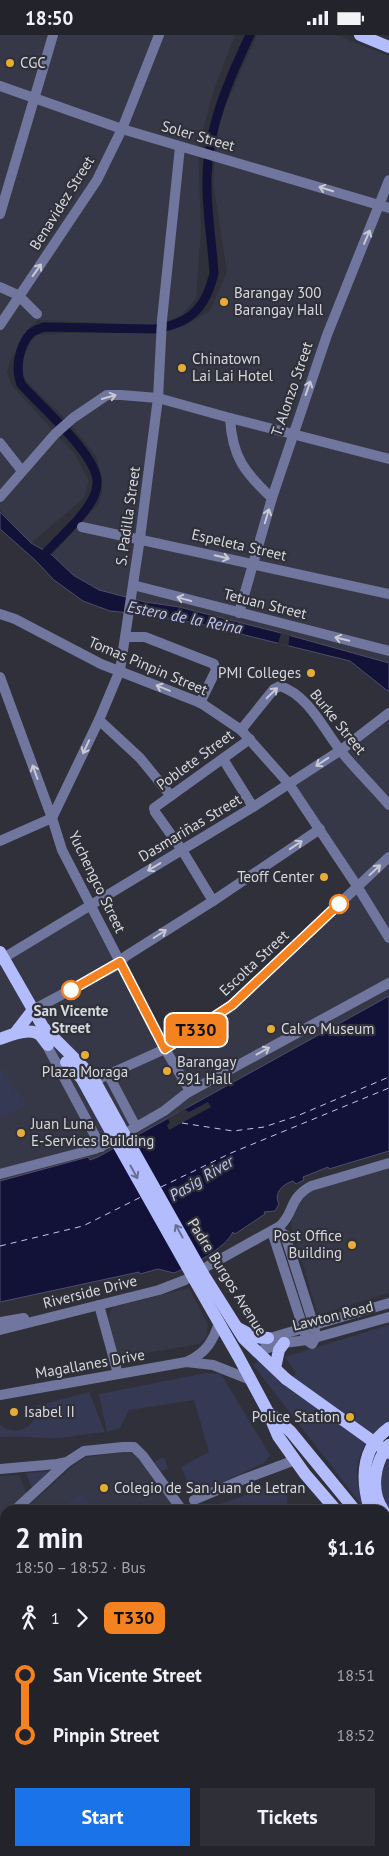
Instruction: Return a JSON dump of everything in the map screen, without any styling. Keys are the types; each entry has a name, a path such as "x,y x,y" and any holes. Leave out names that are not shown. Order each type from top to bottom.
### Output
{"main road":[{"path":"360,35 389,47"},
{"path":"1,957 51,1036 85,1068 94,1081 115,1127"},
{"path":"16,1032 33,1010"},
{"path":"0,1039 16,1032 37,1033 82,1079 115,1127"},
{"name":"Padre Burgos Avenue","path":"115,1127 198,1275 220,1323 267,1410 278,1436 332,1505"},
{"name":"Padre Burgos Avenue","path":"198,1275 252,1349 286,1379 389,1453"},
{"path":"236,1327 245,1333 268,1338"},
{"path":"275,1368 284,1343"},
{"name":"Padre Burgos Avenue","path":"267,1410 291,1432 351,1505"},
{"path":"369,1505 364,1481 368,1455 381,1434 389,1428"},
{"path":"380,1505 376,1475 383,1452 389,1445"}],"street":[{"path":"0,214 53,35"},
{"name":"Benavidez Street","path":"0,325 18,295 58,240 97,180 122,129 160,35"},
{"name":"Soler Street","path":"0,86 122,129 384,207"},
{"name":"S. Padilla Street","path":"52,818 99,720 120,670 132,597 158,398 162,320 180,147"},
{"name":"T. Alonzo Street","path":"239,613 272,498 326,335 384,207 389,180"},
{"path":"0,287 18,295 37,314"},
{"path":"0,497 55,433 107,395 158,398 292,435 389,459"},
{"path":"230,418 230,429 236,452 244,468 272,498"},
{"path":"0,443 22,471"},
{"name":"Espeleta Street","path":"82,527 389,594"},
{"name":"Tetuan Street","path":"133,585 389,651"},
{"name":"Tomas Pinpin Street","path":"0,614 15,619 101,663 200,703 241,730 289,783 389,937"},
{"path":"126,637 145,637 214,663 216,670 200,703"},
{"name":"Yuchengco Street","path":"0,677 62,850 165,1049 190,1091"},
{"name":"Burke Street","path":"241,730 274,689 280,686 287,688 303,700 340,750 389,805"},
{"name":"Dasmariñas Street","path":"1,957 90,907 252,807 340,750 389,713"},
{"path":"99,720 140,758 171,796"},
{"name":"Poblete Street","path":"182,850 154,808 250,739"},
{"path":"223,759 252,807"},
{"path":"0,841 52,818"},
{"path":"33,1010 120,962 126,956 213,901 320,829"},
{"path":"182,850 213,901"},
{"name":"Escolta Street","path":"94,1081 165,1049 232,1005 389,857"},
{"path":"108,1075 134,1129 164,1111 190,1091 389,983"},
{"path":"0,1174 104,1145 45,1042"},
{"name":"Riverside Drive","path":"0,1330 159,1290 198,1275 277,1229 284,1223 294,1201 304,1190 311,1186 389,1163"},
{"path":"277,1229 285,1235 310,1333"},
{"name":"Lawton Road","path":"252,1349 284,1343 389,1303"},
{"path":"99,1305 118,1374"},
{"name":"Lawton Road","path":"252,1349 268,1338 310,1333 389,1317"},
{"path":"0,1322 21,1318 43,1319"},
{"name":"Magallanes Drive","path":"186,1362 204,1352 211,1344 220,1323"},
{"name":"Magallanes Drive","path":"0,1395 186,1362 213,1365 251,1380"},
{"path":"0,1469 57,1464 67,1461 84,1451 134,1447 184,1505"},
{"path":"190,1505 239,1481 295,1460"},
{"path":"21,1505 63,1467 67,1461"}],"shaded area":[{"path":"0,35 235,35 214,90 198,147 201,231 196,298 182,315 156,326 37,320 10,361 7,372 12,386 74,453 89,481 84,498 31,543 0,510"},
{"path":"257,35 336,35 389,56 389,663 179,607 145,602 99,590 73,575 52,555 98,504 102,493 102,478 96,456 66,419 27,382 22,374 21,362 31,341 38,335 156,333 184,326 210,311 227,272 213,182 219,120"},
{"path":"389,713 389,996 98,1157 0,1181 0,960 90,907 165,1049 215,1017 357,886 289,784"},
{"path":"4,1069 16,1093 20,1092 26,1106 0,1117 0,1070"},
{"path":"389,1166 389,1293 318,1315 291,1224 295,1207 306,1194 315,1189"},
{"path":"189,1288 208,1325 207,1337 199,1344 117,1358 108,1317 113,1307"},
{"path":"389,1325 389,1422 371,1436 359,1458 357,1477 363,1505 253,1365 260,1360 287,1383 296,1373 285,1357"},
{"path":"206,1373 221,1374 270,1455 264,1463 194,1495 181,1467 209,1452 194,1400 129,1410 120,1428 107,1432 99,1394"},
{"path":"89,1392 105,1432 59,1438 0,1437 0,1425 6,1429 19,1430 30,1425 34,1420 37,1406"},
{"name":"Colegio de San Juan de Letran","path":"130,1451 135,1454 172,1505 30,1505 73,1466 86,1457"},
{"path":"389,1455 389,1505 387,1505 383,1496 381,1483 383,1470"},
{"path":"164,1457 168,1469 161,1471 154,1462"},
{"path":"52,1471 32,1488 26,1473"},
{"path":"19,1475 27,1494 15,1505 0,1505 0,1476"},
{"path":"286,1481 288,1505 217,1505"},
{"path":"80,1493 91,1505 67,1505"}],"water":[{"name":"Estero de la Reina","path":"0,512 31,543 52,555 73,575 99,590 145,602 179,607 389,663 389,692 350,661 200,624 152,615 110,611 83,601 54,580 0,529"},
{"name":"Pasig River","path":"389,996 389,1151 329,1169 328,1167 303,1177 304,1180 296,1184 293,1181 286,1184 278,1193 277,1200 279,1204 275,1211 264,1212 265,1214 235,1234 233,1232 216,1250 174,1273 158,1269 140,1274 139,1272 0,1302 0,1181 88,1157 90,1160 98,1157"}],"pier":[{"path":"281,633 290,635 288,646 278,644"},
{"path":"208,1102 211,1107 169,1130 167,1125 170,1123 168,1119 184,1109 189,1112"}],"waterway":[{"path":"43,556 89,505 94,496 97,483 95,472 78,445 21,384 18,365 23,345 32,333 44,327 154,329 167,327 187,318 201,305 211,285 214,273 207,189 208,158 211,140 227,86 250,35"}],"ferry route":[{"path":"182,1123 233,1131 264,1127 297,1116 389,1077"},
{"path":"161,1187 231,1153 389,1088"},
{"path":"0,1246 83,1226 141,1197"}],"bus line":[{"name":"T330","path":"71,990 120,962 165,1049 232,1005 339,904"}],"place":[{"name":"CGC","path":"10,63"},
{"name":"Barangay 300 Barangay Hall","path":"224,302"},
{"name":"Chinatown Lai Lai Hotel","path":"182,368"},
{"name":"PMI Colleges","path":"311,673"},
{"name":"Teoff Center","path":"324,877"},
{"name":"San Vicente Street","path":"71,990"},
{"name":"Calvo Museum","path":"271,1029"},
{"name":"Plaza Moraga","path":"85,1055"},
{"name":"Barangay 291 Hall","path":"167,1071"},
{"name":"Juan Luna E-Services Building","path":"21,1133"},
{"name":"Post Office Building","path":"352,1245"},
{"name":"Isabel II","path":"14,1412"},
{"name":"Police Station","path":"350,1417"},
{"name":"Colegio de San Juan de Letran","path":"104,1488"}]}
